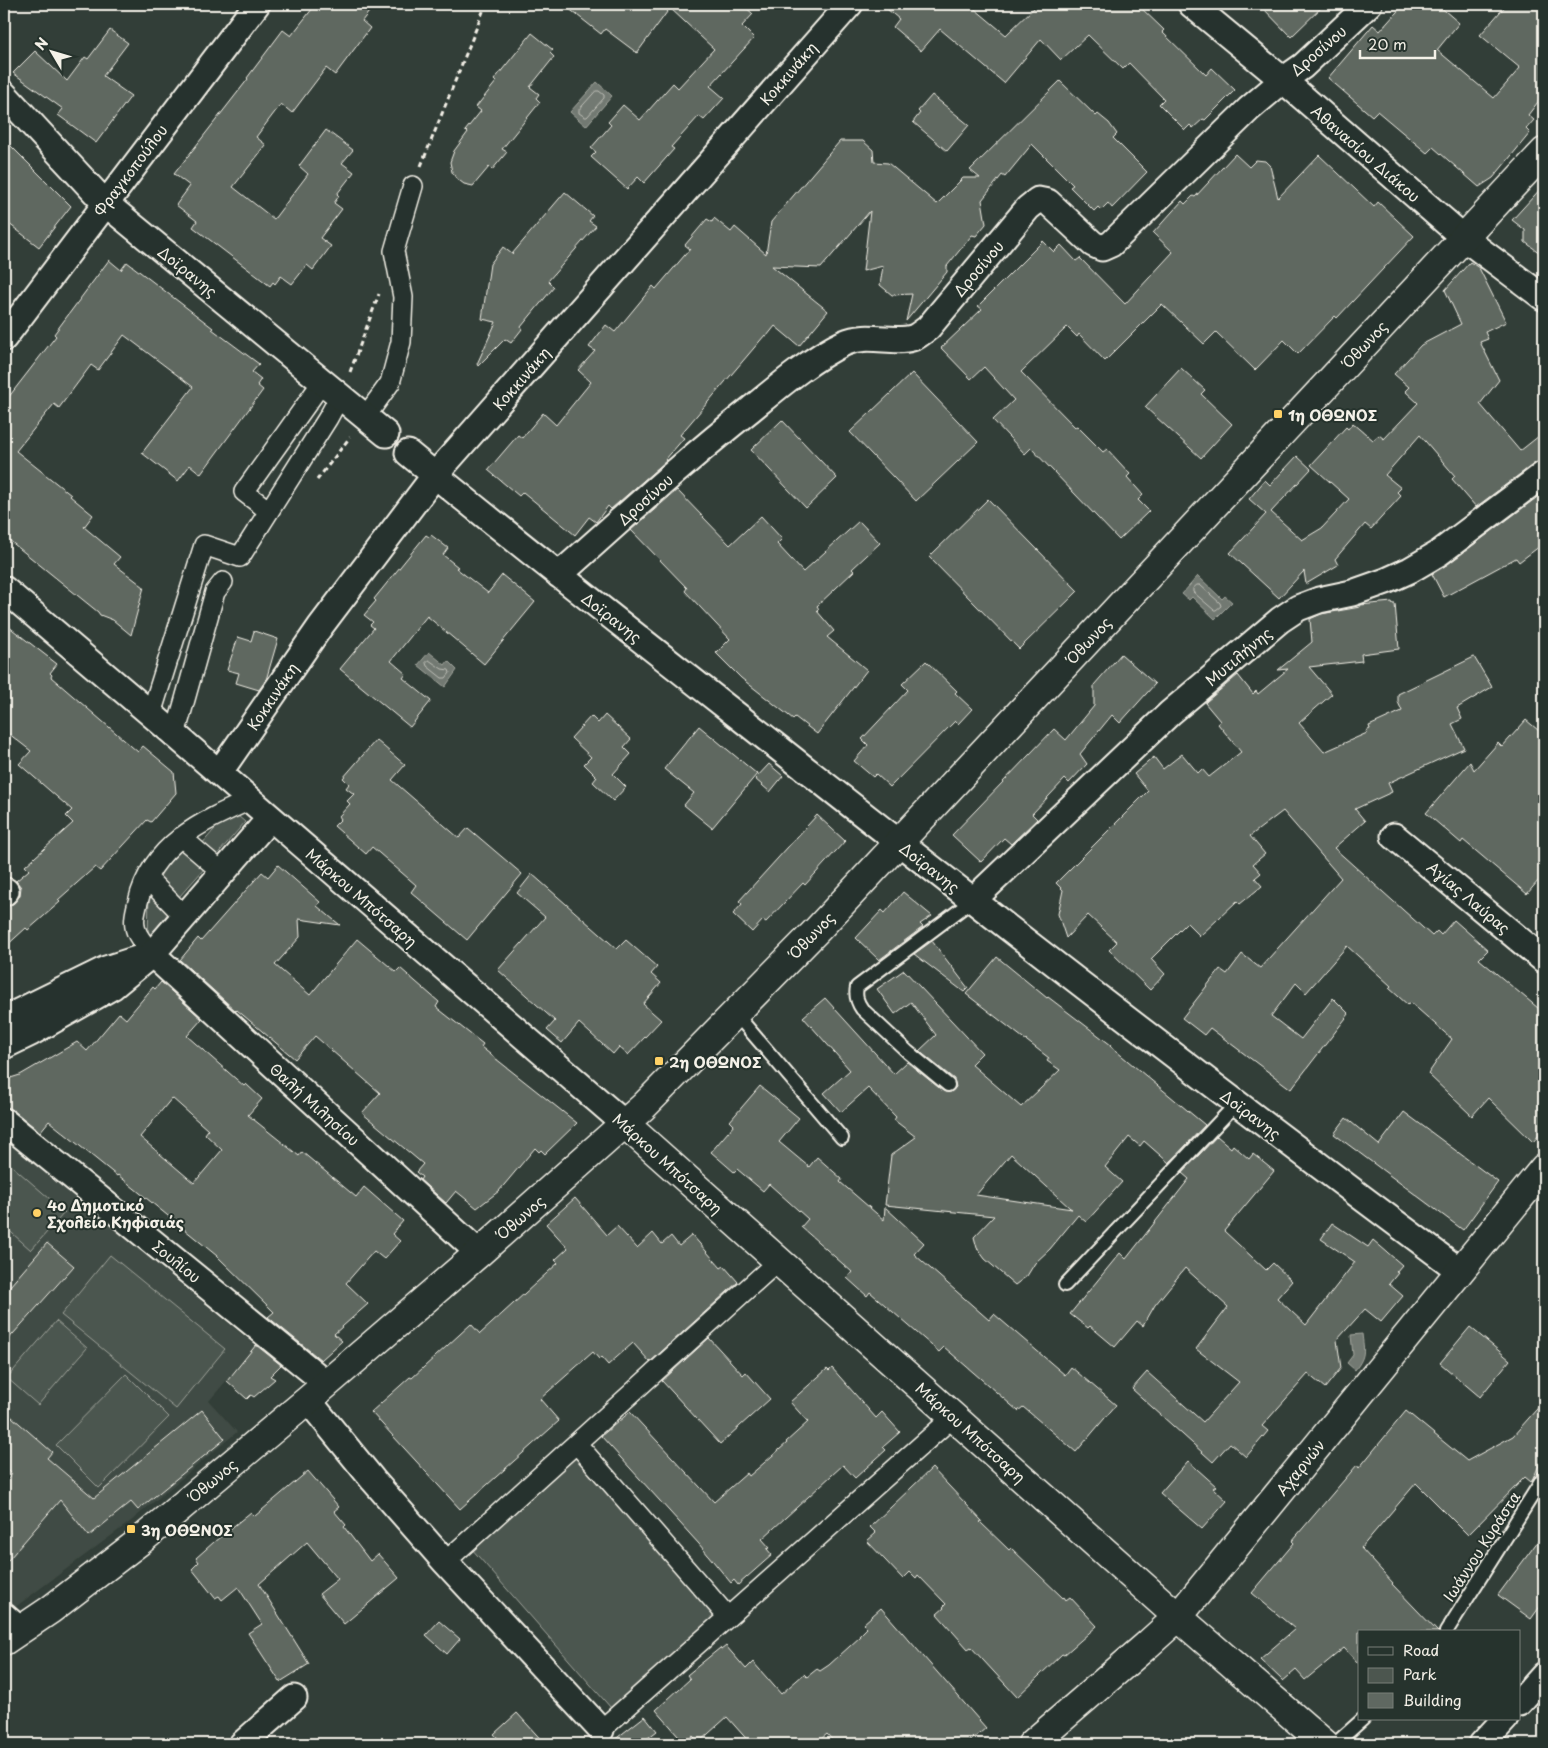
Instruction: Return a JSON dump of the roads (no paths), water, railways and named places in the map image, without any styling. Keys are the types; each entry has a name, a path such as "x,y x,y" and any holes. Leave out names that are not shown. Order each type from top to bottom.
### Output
{"street":[{"name":"Φραγκοπούλου","path":"4,338 257,4"},
{"name":"Κοκκινάκη","path":"220,773 320,627 435,475 850,4"},
{"name":"Αθανασίου Διάκου","path":"1191,4 1283,80 1464,238 1544,298"},
{"name":"Δροσίνου","path":"559,575 715,437 814,361 845,343 865,337 910,338 915,337 928,328 1028,208 1038,200 1048,202 1093,244 1102,248 1111,244 1249,110 1283,80 1303,66 1369,4"},
{"name":"Δοϊρανης","path":"4,94 105,203 386,434"},
{"name":"Όθωνος","path":"9,1629 50,1610 140,1540 317,1392 625,1124 818,929 1544,152"},
{"path":"366,416 390,383 401,342 403,297 394,251 413,186"},
{"path":"151,714 204,545 240,557 328,418 331,388"},
{"path":"270,511 244,492 331,388"},
{"name":"Δοϊρανης","path":"408,453 559,575 973,900 1236,1104 1460,1271"},
{"name":"Μυτιλήνης","path":"973,900 1170,713 1280,620 1298,608 1319,600 1352,594 1386,581 1439,554 1544,474"},
{"path":"175,735 215,592 223,582"},
{"name":"Μάρκου Μπότσαρη","path":"4,589 220,773 625,1124 1178,1617 1325,1744"},
{"path":"152,954 138,934 134,917 139,896 153,865 181,837 204,821 250,800"},
{"path":"4,1046 31,1033 112,987 152,954 270,818"},
{"name":"Αγίας Λαύρας","path":"1394,836 1544,960"},
{"path":"181,837 222,872"},
{"path":"147,878 184,916"},
{"path":"4,1019 106,969 152,954"},
{"name":"Θαλή Μιλησίου","path":"152,954 479,1253"},
{"name":"Σουλίου","path":"4,1120 317,1392 373,1480 445,1562 600,1730"},
{"name":"Αχαρνών","path":"1032,1744 1178,1617 1544,1168"},
{"path":"445,1562 778,1261"},
{"path":"600,1730 953,1416"},
{"path":"577,1444 728,1616"},
{"path":"1520,1702 1544,1674"},
{"path":"242,1744 294,1698"},
{"path":"1482,1744 1503,1720"}],"lane":[{"path":"948,1085 908,1052 862,1009 856,992 857,987 973,900"},
{"path":"735,1014 842,1138"},
{"path":"1065,1285 1236,1104"},
{"name":"Ιωάννου Κυράστα","path":"1447,1630 1544,1477"},
{"path":"1335,1744 1362,1720"}],"water":[{"path":"597,82 612,96 586,126 570,112"},
{"path":"1198,576 1222,599 1225,596 1232,602 1215,619 1192,597 1189,600 1182,594"},
{"path":"429,652 445,665 448,661 457,670 445,687 418,665"},
{"path":"1362,1334 1363,1353 1361,1361 1355,1370 1347,1363 1353,1355 1351,1335"}],"place":[{"name":"1η ΟΘΩΝΟΣ","path":"1278,414"},
{"name":"2η ΟΘΩΝΟΣ","path":"659,1061"},
{"name":"4ο Δημοτικό Σχολείο Κηφισιάς","path":"37,1213"},
{"name":"3η ΟΘΩΝΟΣ","path":"131,1529"}]}
